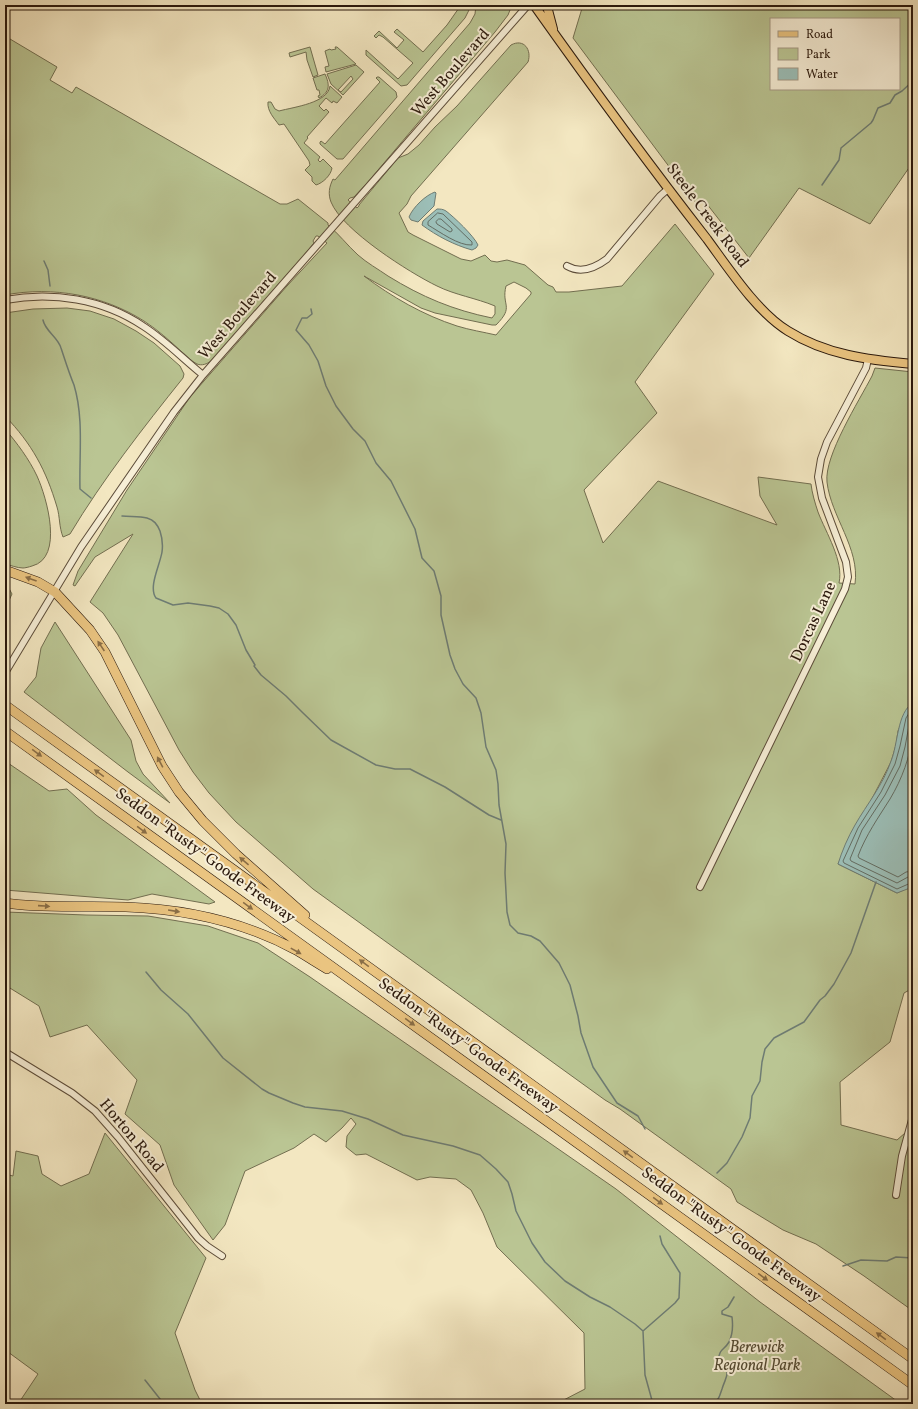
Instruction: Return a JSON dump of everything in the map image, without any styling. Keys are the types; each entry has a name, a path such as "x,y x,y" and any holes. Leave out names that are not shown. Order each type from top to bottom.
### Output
{"highway":[{"path":"5,570 38,582 55,592 90,630 105,652 162,766 179,792 203,821 236,854 274,886 335,943"},
{"name":"Seddon \"Rusty\" Goode Freeway","path":"5,705 913,1359"},
{"name":"Seddon \"Rusty\" Goode Freeway","path":"5,731 913,1385"},
{"path":"5,903 53,907 126,907 157,909 204,916 240,926 295,950 391,1009"}],"main road":[{"name":"Steele Creek Road","path":"534,5 668,189 746,290 774,321 787,331 835,353 868,359 913,364"},
{"path":"549,5 548,10 553,32"}],"street":[{"name":"West Boulevard","path":"5,673 86,541 174,412 203,375 528,5"},
{"path":"567,266 580,270 589,269 599,265 607,259 660,196 668,189"},
{"path":"5,300 24,297 53,296 84,300 106,307 144,327 166,343 203,375"},
{"name":"Dorcas Lane","path":"700,887 845,589 848,578 846,562 822,498 818,477 821,459 827,442 866,368 868,359"},
{"name":"Horton Road","path":"5,1052 72,1093 95,1111 198,1238 222,1256"},
{"path":"896,1195 902,1156 913,1116"}],"green space":[{"path":"461,5 470,5 465,18 407,85 401,86 366,55 366,50 398,79 413,63 383,37 379,35 376,38 374,36 379,31 397,48 404,40 394,32 397,29 423,52 447,25"},
{"path":"476,5 512,5 508,15 495,32 367,183 354,197 348,200 357,208 398,158 408,154 419,145 457,106 511,45 520,43 526,46 528,50 528,62 411,196 407,204 399,213 408,232 461,259 471,261 485,255 491,261 497,262 507,260 525,265 548,285 553,287 556,292 569,292 622,286 675,224 714,274 635,382 657,413 584,490 603,543 658,481 777,525 760,496 758,477 811,484 818,512 837,556 840,574 839,583 855,584 853,558 834,508 827,482 831,458 836,444 875,368 913,372 913,703 910,704 898,731 891,762 838,864 897,893 911,886 913,881 913,988 904,993 890,1042 840,1082 841,1125 897,1140 913,1126 913,1311 816,1244 783,1230 737,1202 731,1189 313,889 236,822 209,793 193,772 179,750 118,635 103,613 90,602 133,534 95,557 75,586 73,585 78,571 127,490 190,397 287,286 327,243 316,236 313,241 314,243 305,254 211,361 203,365 197,364 144,321 112,305 95,299 59,292 23,292 5,295 5,36 57,67 50,80 72,93 76,87 280,204 287,204 298,199 328,223 328,225 361,258 401,284 451,307 492,318 495,314 495,306 437,286 378,250 348,225 331,202 329,193 333,179 335,180 470,23 475,14","holes":["364,276 421,308 435,313 496,325 505,314 506,286 514,282 531,292 531,294 496,335 444,322 397,298"]},
{"path":"583,5 913,5 913,162 870,224 799,188 749,258 703,199 697,204 573,38"},
{"path":"310,47 318,75 313,77 306,52 290,57 289,53"},
{"path":"335,47 337,47 356,64 326,72 325,67 329,66 325,51 336,49"},
{"path":"356,65 364,72 343,95 331,84 327,74","holes":["351,76 353,79 341,92 338,90"]},
{"path":"325,74 328,82 328,88 323,96 319,98 319,90 317,90 313,78"},
{"path":"379,77 396,92 397,97 343,159 337,159 320,144 320,142 321,141 325,144 380,82 376,78"},
{"path":"330,86 342,97 337,103 333,101 332,103 326,98 319,106 324,111 326,109 329,112 307,137 308,138 304,143 320,157 318,160 320,162 323,159 332,168 326,178 316,185 312,181 312,177 305,170 310,165 309,161 284,124 279,125 273,117 268,102 271,102 275,109 279,111 301,106 323,97 328,92"},
{"path":"67,308 90,311 114,319 136,331 154,343 180,366 184,374 183,378 138,435 110,474 70,534 63,537 57,507 43,469 23,437 5,416 5,313 33,309"},
{"path":"5,429 34,470 45,498 48,512 50,540 48,552 42,561 25,568 18,568 5,564"},
{"path":"5,581 12,594 5,609"},
{"path":"55,622 131,740 136,761 143,774 170,803 24,692 36,677 41,648"},
{"path":"5,761 49,791 67,789 96,815 215,902 209,904 152,894 128,900 5,890"},
{"name":"Berewick Regional Park","path":"5,912 148,916 208,926 258,943 310,977 616,1189 760,1302 901,1404 556,1404 585,1389 584,1333 497,1247 483,1213 471,1190 456,1179 430,1177 417,1180 366,1154 356,1155 346,1147 347,1136 356,1124 351,1118 326,1142 314,1134 294,1148 245,1171 225,1225 213,1240 174,1185 160,1145 125,1114 137,1080 87,1025 50,1037 39,1006 5,985"},
{"path":"105,1133 206,1258 175,1333 195,1390 202,1404 18,1404 38,1374 8,1352 5,1355 5,1174 13,1176 16,1151 38,1156 42,1174 61,1186 89,1174"}],"water":[{"path":"435,192 434,206 418,222 411,220 409,217 417,205"},
{"path":"437,209 443,209 446,211 464,227 476,241 478,245 476,248 472,250 452,243 422,225 423,221"},
{"path":"913,703 913,881 910,888 897,893 838,864 852,830 888,770 901,721 908,707"}],"waterway":[{"path":"822,185 839,160 841,148 871,123 878,108 890,103 895,95 913,81"},
{"path":"44,261 48,270 50,286"},
{"path":"311,309 312,314 307,318 302,318 296,330 309,345 318,361 326,386 336,406 353,429 365,441 376,463 391,481 415,529 422,558 434,571 441,596 441,615 450,655 455,669 463,684 476,698 481,713 486,747 496,770 498,784 499,805 506,844 505,873 507,912 510,925 518,933 531,936 540,941 559,963 570,985 581,1033 593,1067 617,1103 638,1116 645,1129"},
{"path":"43,320 44,324 59,344 74,385 80,423 80,489 91,498"},
{"path":"122,516 147,518 152,520 158,526 162,541 162,549 153,588 156,598 173,605 188,603 210,606 219,608 228,614 236,625 246,650 255,665 254,666 261,675 286,696 331,740 376,765 395,769 410,769 445,787 489,815 501,820"},
{"path":"717,1173 727,1163 742,1137 750,1118 752,1096 760,1081 765,1049 774,1038 804,1022 834,984 851,953 876,882"},
{"path":"146,972 161,990 188,1014 223,1058 269,1093 305,1107 342,1111 368,1119 403,1135 453,1146 480,1155 508,1182 516,1211 532,1243 545,1262 565,1281 590,1297 610,1307 643,1331"},
{"path":"653,1404 645,1375 643,1331 679,1298 680,1273 662,1244 660,1236"},
{"path":"843,1266 861,1260 887,1261 896,1257 913,1258"},
{"path":"713,1404 719,1397 727,1377 727,1371 718,1361 721,1351 729,1342 733,1323 732,1317 722,1314 722,1311 728,1307 734,1297"},
{"path":"145,1380 164,1404"}]}
